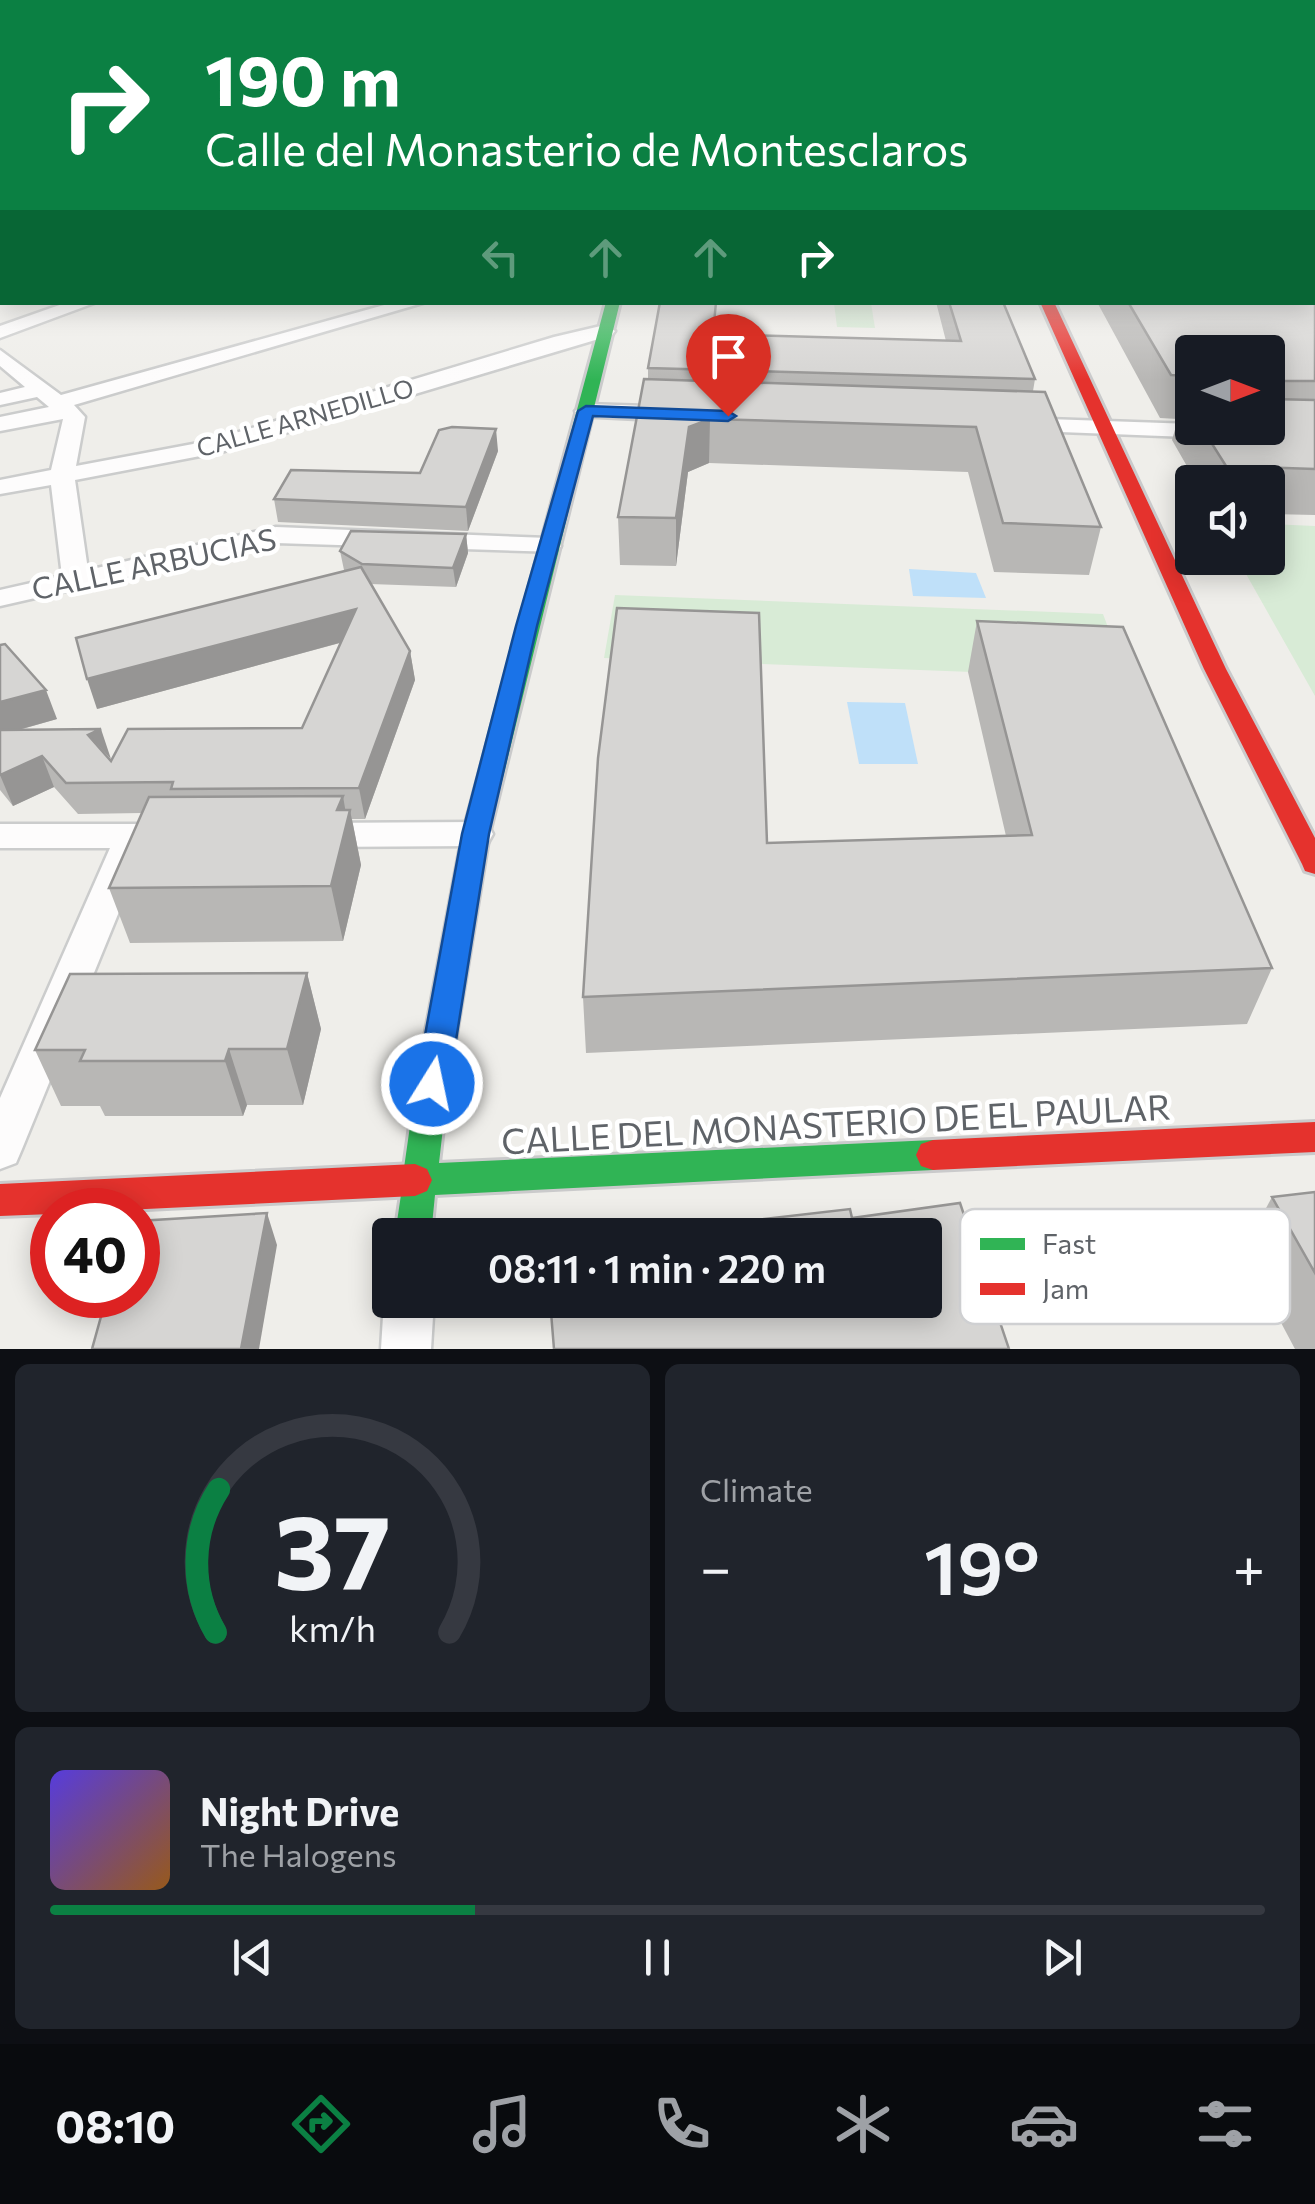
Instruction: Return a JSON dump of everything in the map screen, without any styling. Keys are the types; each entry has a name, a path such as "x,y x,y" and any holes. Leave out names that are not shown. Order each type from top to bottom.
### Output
{"street":[{"path":"0,332 79,305"},
{"path":"0,424 57,400 407,305"},
{"path":"415,1218 476,834 611,305"},
{"path":"1048,305 1215,669 1315,864"},
{"name":"CALLE ARNEDILLO","path":"0,487 213,446 560,340 605,331"},
{"path":"0,356 74,417 62,475 76,581"},
{"path":"0,399 57,400"},
{"path":"586,411 708,415"},
{"path":"999,424 1175,430"},
{"name":"CALLE ARBUCIAS","path":"0,598 276,535 548,546"},
{"path":"272,836 476,834"},
{"path":"0,836 212,836"},
{"path":"0,1149 132,836"},
{"name":"CALLE DEL MONASTERIO DE EL PAULAR","path":"0,1200 1315,1137"},
{"path":"406,1349 407,1318"}],"green space":[{"path":"834,305 871,305 875,328 837,327"},
{"path":"1285,525 1315,526 1315,696 1247,575 1285,575"},
{"path":"615,595 1103,614 1127,678 604,658"}],"water":[{"path":"909,569 976,573 986,598 913,596"},
{"path":"847,702 905,703 918,764 859,764"}],"building":[{"path":"659,305 716,305 713,334 961,341 950,305 1004,305 1035,379 648,368"},
{"path":"1130,305 1315,305 1315,381 1285,381 1285,335 1175,335 1175,375 1171,375"},
{"path":"644,379 1045,392 1101,527 1003,523 976,427 710,419 689,427 676,518 618,517"},
{"path":"1285,399 1315,400 1315,469 1225,465 1213,445 1285,445"},
{"path":"496,429 466,507 274,499 291,470 420,473 439,430"},
{"path":"351,531 466,534 453,568 362,564 340,551"},
{"path":"361,567 410,651 359,788 171,789 173,782 66,783 42,756 0,775 0,730 101,729 88,735 111,761 128,729 302,728 356,609 87,679 76,638"},
{"path":"617,608 759,613 767,843 1032,835 977,621 1123,627 1272,968 583,997 598,758"},
{"path":"5,644 46,690 0,702 0,645"},
{"path":"343,796 337,810 350,810 331,886 109,888 149,797"},
{"path":"307,973 287,1049 229,1049 225,1061 80,1061 85,1050 35,1050 70,974"},
{"path":"1315,1192 1315,1273 1290,1229 1290,1209 1279,1209 1272,1197"},
{"path":"960,1203 960,1324 1001,1324 1009,1349 554,1349 551,1318 942,1318 942,1218 852,1218"},
{"path":"850,1209 852,1218 772,1218"},
{"path":"267,1213 241,1349 92,1349 101,1318 160,1318 160,1220"}],"traffic: fast":[{"path":"415,1218 432,1084 476,834 612,305"},
{"path":"415,1180 933,1155"}],"traffic: jam":[{"path":"1048,305 1215,669 1315,864"},
{"path":"933,1155 1315,1137"},
{"path":"0,1200 415,1180"}],"route":[{"path":"432,1084 476,834 526,626 586,411 728,416"}]}
